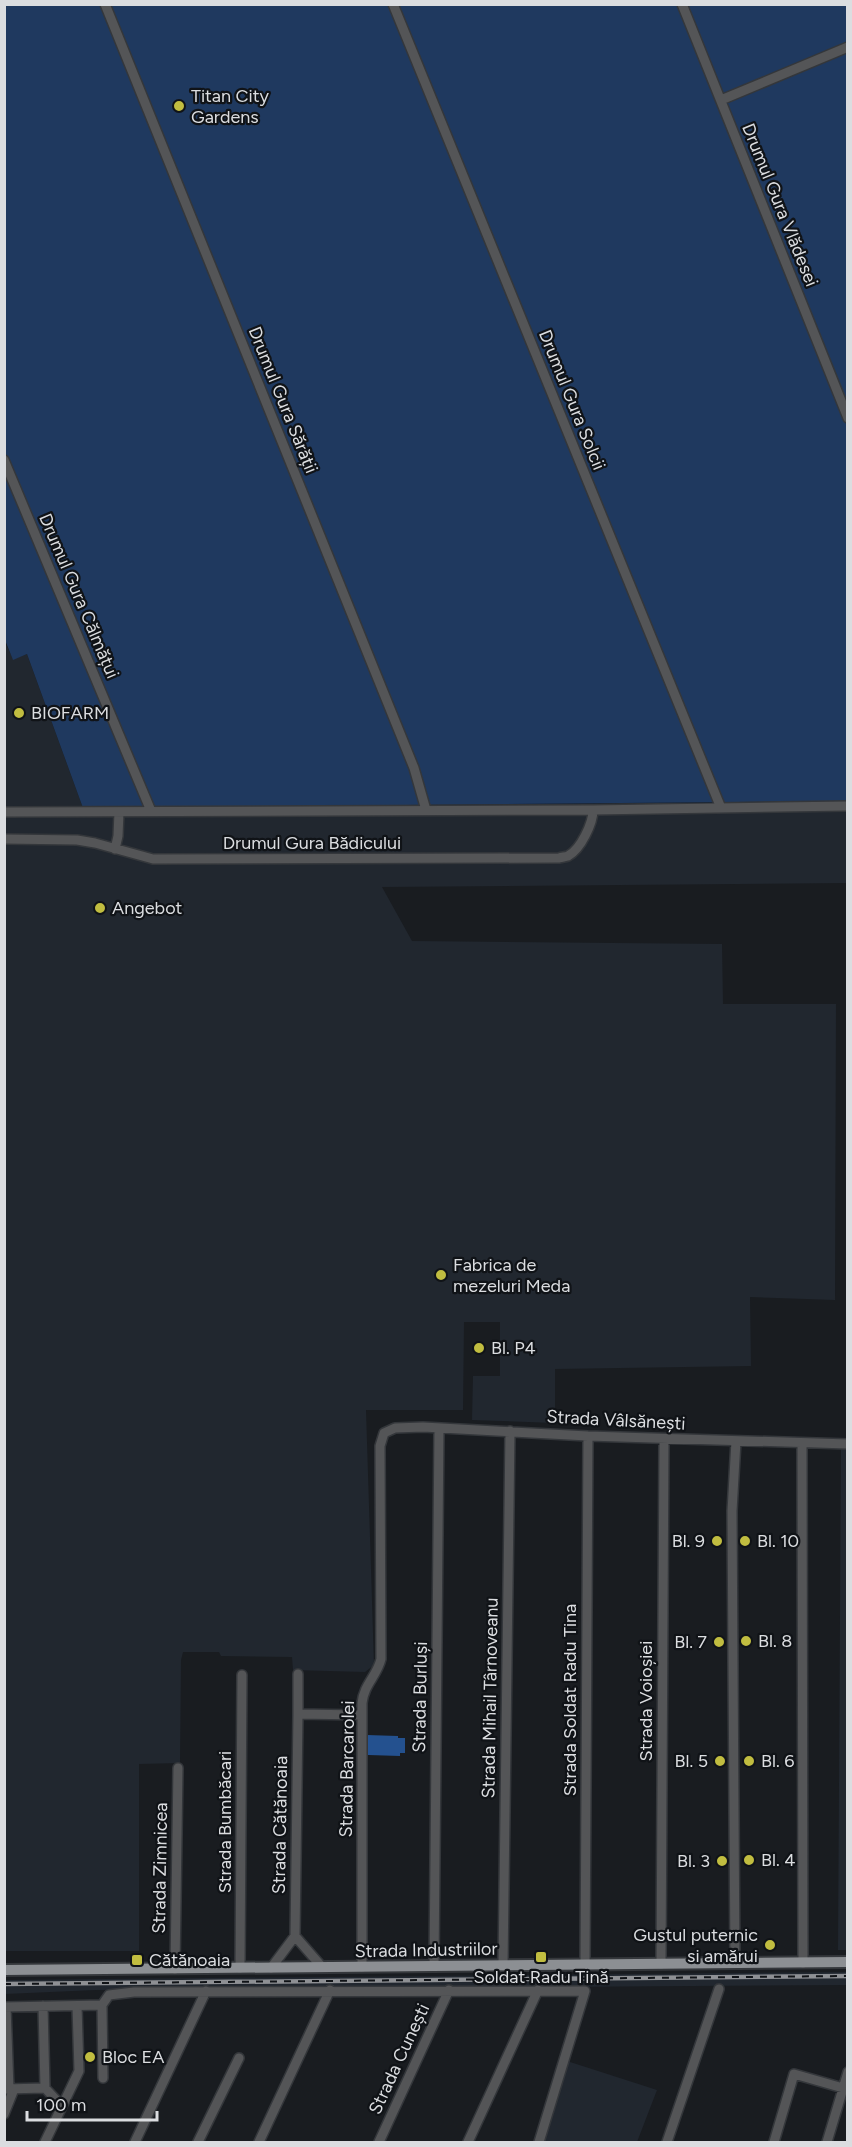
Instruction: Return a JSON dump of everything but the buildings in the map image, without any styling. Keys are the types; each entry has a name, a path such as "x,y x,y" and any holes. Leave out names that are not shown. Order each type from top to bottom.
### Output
{"main road":[{"name":"Strada Industriilor","path":"4,1971 848,1962"}],"street":[{"name":"Drumul Gura Sărății","path":"105,4 414,768 426,810"},
{"name":"Drumul Gura Solcii","path":"393,4 721,808"},
{"name":"Drumul Gura Vlădesei","path":"682,4 848,418"},
{"path":"721,100 848,47"},
{"name":"Drumul Gura Călmățui","path":"4,460 151,811"},
{"name":"Drumul Gura Bădicului","path":"4,812 593,810 848,806"},
{"name":"Drumul Gura Bădicului","path":"4,839 77,840 153,859 559,858 570,855 579,846 593,817 593,810"},
{"path":"115,849 119,812"},
{"name":"Strada Vâlsănești","path":"384,1433 402,1427 588,1436 848,1444"},
{"name":"Strada Burluși","path":"434,1966 439,1428"},
{"name":"Strada Mihail Târnoveanu","path":"503,1966 510,1431"},
{"name":"Strada Barcarolei","path":"363,1967 362,1715 365,1689 377,1671 381,1659 380,1440 384,1433"},
{"name":"Strada Soldat Radu Tina","path":"585,1965 588,1436"},
{"name":"Strada Voioșiei","path":"661,1964 664,1438"},
{"path":"735,1963 732,1511 736,1441"},
{"path":"802,1443 803,1963"},
{"name":"Strada Cătănoaia","path":"295,1936 298,1674"},
{"name":"Strada Bumbăcari","path":"240,1968 242,1675"},
{"path":"298,1714 362,1715"},
{"name":"Strada Zimnicea","path":"175,1969 178,1768"},
{"path":"272,1968 295,1936 322,1967"},
{"path":"667,2142 719,1989"},
{"path":"103,2078 102,2005 105,1998 112,1994 330,1990 585,1991 539,2142"},
{"path":"259,2142 330,1990"},
{"name":"Strada Cunești","path":"379,2142 449,1990"},
{"path":"468,2142 537,1990"},
{"path":"135,2142 206,1991"},
{"path":"4,2114 9,2089 5,2007 102,2005"},
{"path":"43,2006 45,2088 62,2105"},
{"path":"45,2142 79,2071 77,2006"},
{"path":"198,2142 239,2058"},
{"path":"827,2142 848,2072"},
{"path":"774,2142 794,2074 843,2088"},
{"path":"9,2089 45,2088"}],"shaded area":[{"path":"5,5 847,5 847,801 83,808 27,654 13,660 5,640"},
{"path":"4,640 13,659 27,654 83,808 847,801 847,883 382,887 412,941 722,944 723,1004 836,1004 835,1300 750,1297 751,1366 555,1369 555,1423 472,1420 473,1376 500,1376 500,1322 464,1322 463,1410 366,1410 374,1665 365,1672 293,1670 292,1657 221,1656 219,1652 183,1652 180,1763 139,1764 139,1951 5,1951"},
{"path":"841,1449 848,1449 848,1950 838,1950"},
{"path":"367,1735 405,1738 405,1753 400,1753 400,1756 368,1755"},
{"path":"848,1972 847,1985 96,1990 5,1994 4,1980"},
{"path":"567,2061 657,2090 637,2142 541,2142"}],"railway":[{"path":"4,1984 848,1976"}],"place":[{"name":"Titan City Gardens","path":"179,106"},
{"name":"BIOFARM","path":"19,713"},
{"name":"Angebot","path":"100,908"},
{"name":"Fabrica de mezeluri Meda","path":"441,1275"},
{"name":"Bl. P4","path":"479,1348"},
{"name":"Bl. 9","path":"717,1541"},
{"name":"Bl. 10","path":"745,1541"},
{"name":"Bl. 8","path":"746,1641"},
{"name":"Bl. 7","path":"719,1642"},
{"name":"Bl. 5","path":"720,1761"},
{"name":"Bl. 6","path":"749,1761"},
{"name":"Bl. 4","path":"749,1860"},
{"name":"Bl. 3","path":"722,1861"},
{"name":"Gustul puternic si amărui","path":"770,1945"},
{"name":"Soldat Radu Tină","path":"541,1957"},
{"name":"Cătănoaia","path":"137,1960"},
{"name":"Bloc EA","path":"90,2057"}]}
